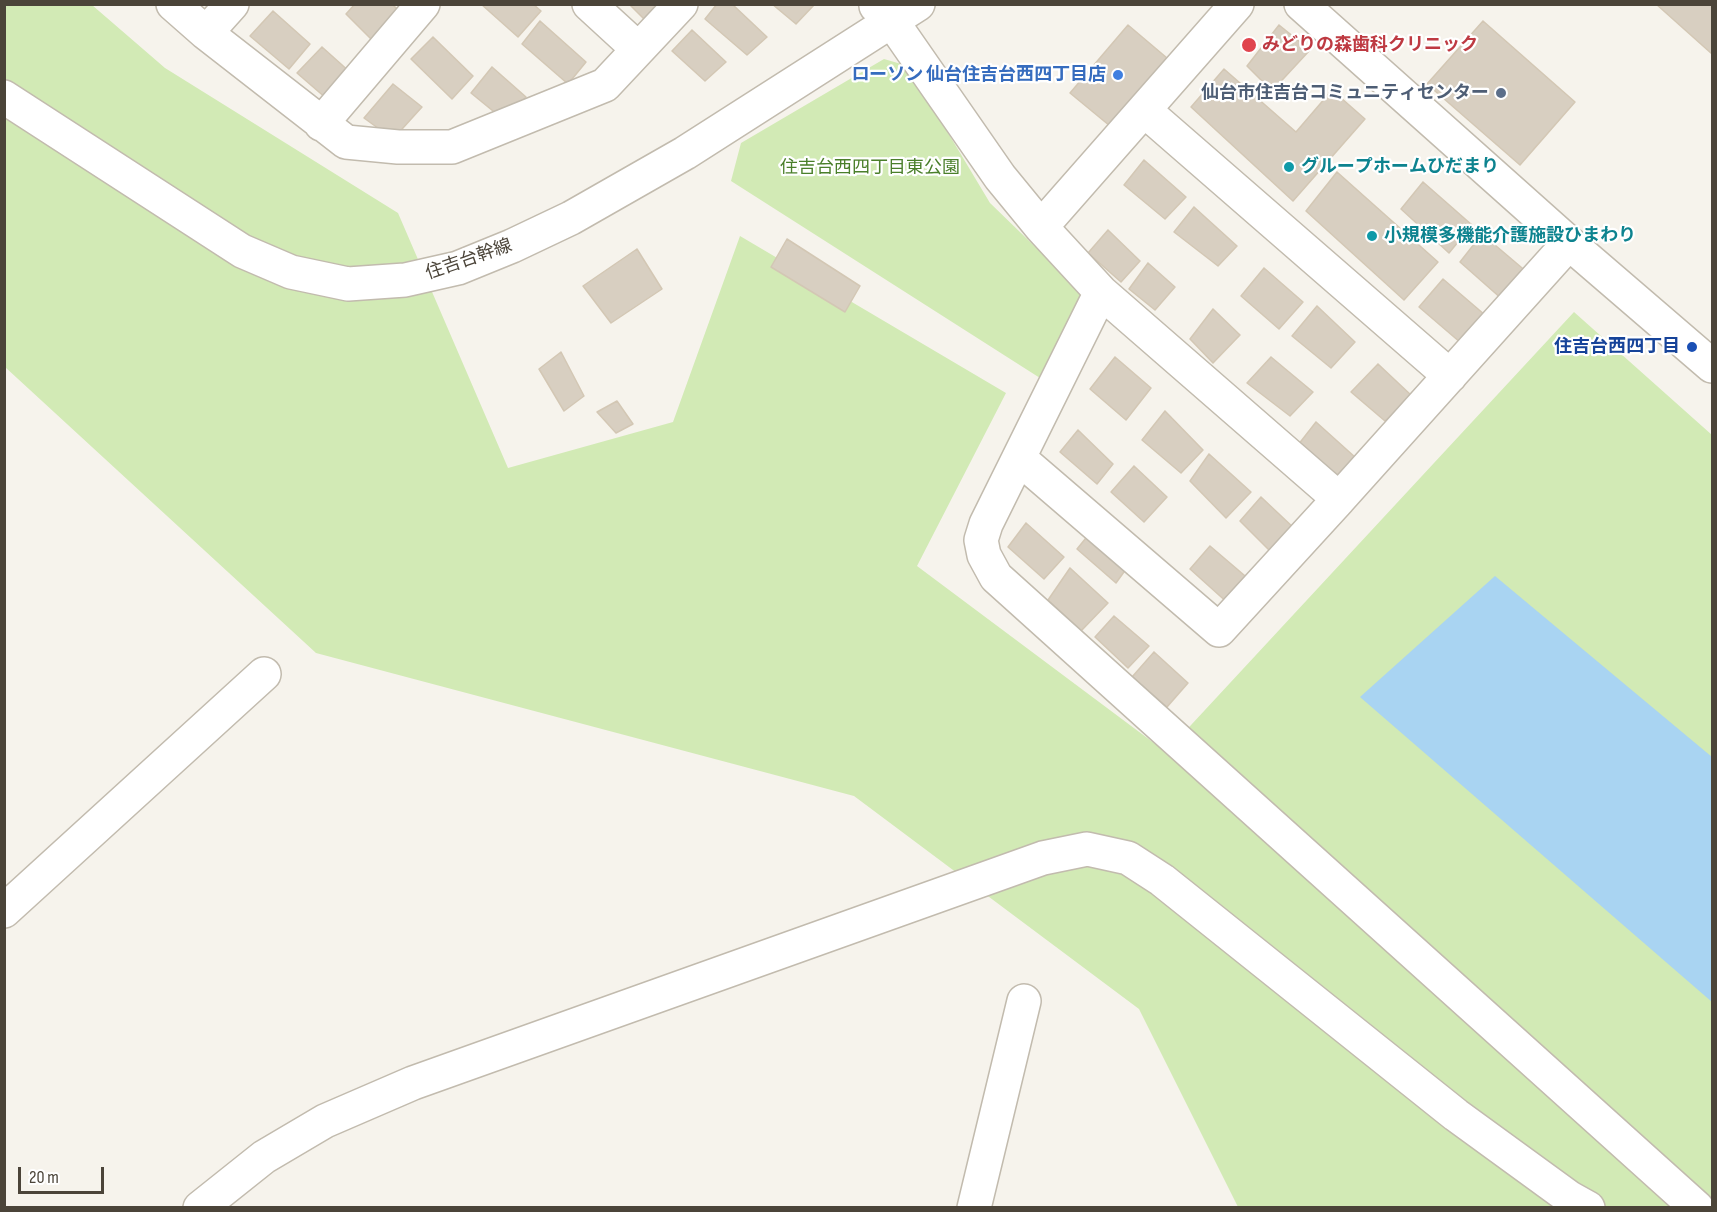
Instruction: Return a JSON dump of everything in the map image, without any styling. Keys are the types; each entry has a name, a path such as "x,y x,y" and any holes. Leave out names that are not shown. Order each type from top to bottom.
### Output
{"street":[{"path":"173,4 206,33 346,142 364,145 452,147 605,85 681,4"},
{"path":"206,33 232,4"},
{"path":"321,124 423,4"},
{"path":"589,4 638,49"},
{"path":"1041,227 1237,4"},
{"path":"1301,4 1569,243 1713,366"},
{"path":"895,10 1000,177 1041,227 1101,292 1339,499"},
{"name":"住吉台幹線","path":"4,97 242,251 291,272 348,284 405,280 458,268 571,218 685,153 895,10"},
{"path":"1144,110 1450,376"},
{"path":"1020,459 1219,630 1569,243"},
{"path":"1101,292 986,524 981,540 984,555 996,577 1697,1208"},
{"path":"4,910 264,674"},
{"path":"200,1208 264,1157 304,1133 325,1121 413,1083 1043,858 1087,849 1128,858 1162,880 1456,1115 1570,1198 1588,1208"},
{"path":"974,1208 1024,1001"}],"green space":[{"path":"4,5 92,5 165,68 398,213 508,468 673,422 740,236 1006,393 917,566 1166,752 1574,312 1712,435 1712,1207 1238,1207 1139,1009 854,796 316,653 5,367"},
{"name":"住吉台西四丁目東公園","path":"884,59 908,66 990,203 1085,295 1040,378 731,181 741,143"}],"water":[{"path":"1495,576 1712,757 1712,1002 1360,697"}],"building":[{"path":"355,4 392,4 402,14 374,42 346,14"},
{"path":"481,4 533,4 541,11 518,37"},
{"path":"629,4 661,4 646,21"},
{"path":"717,4 732,4 767,37 747,55 705,19"},
{"path":"772,4 815,4 796,24"},
{"path":"1656,4 1712,4 1712,54"},
{"path":"273,11 310,44 289,69 250,36"},
{"path":"540,21 586,62 568,84 522,44"},
{"name":"仙台市住吉台コミュニティセンター","path":"1483,21 1575,102 1520,165 1427,84"},
{"name":"ローソン 仙台住吉台西四丁目店","path":"1128,25 1167,58 1110,126 1070,93"},
{"path":"1279,25 1310,50 1272,91 1247,66"},
{"path":"692,30 726,62 705,81 672,51"},
{"path":"433,37 473,76 452,99 411,59"},
{"path":"322,47 351,73 327,99 297,73"},
{"path":"492,67 526,97 504,120 471,93"},
{"name":"グループホームひだまり","path":"1224,69 1296,132 1332,90 1365,119 1293,201 1191,107"},
{"path":"393,84 422,107 393,139 364,118"},
{"path":"1144,160 1186,197 1165,219 1124,185"},
{"name":"小規模多機能介護施設ひまわり","path":"1337,172 1438,262 1404,300 1306,211"},
{"path":"1423,182 1472,225 1449,253 1401,209"},
{"path":"1194,207 1237,246 1218,266 1174,232"},
{"path":"1108,230 1140,261 1121,282 1088,253"},
{"path":"1482,234 1528,273 1503,300 1460,262"},
{"path":"787,239 860,286 845,312 771,267"},
{"path":"637,249 662,289 611,323 583,286"},
{"path":"1148,263 1175,287 1155,310 1129,289"},
{"path":"1264,268 1303,302 1279,329 1241,296"},
{"path":"1443,279 1485,315 1461,343 1419,307"},
{"path":"1317,306 1355,342 1331,368 1292,336"},
{"path":"1213,309 1240,335 1213,363 1190,339"},
{"path":"561,352 584,396 564,411 539,369"},
{"path":"1115,357 1151,388 1126,420 1090,389"},
{"path":"1271,357 1313,392 1290,416 1247,383"},
{"path":"1378,364 1412,396 1385,421 1351,392"},
{"path":"617,401 633,424 616,433 597,412"},
{"path":"1165,411 1203,450 1181,473 1142,440"},
{"path":"1316,422 1356,458 1337,477 1298,445"},
{"path":"1078,430 1113,464 1097,484 1060,452"},
{"path":"1209,454 1251,492 1226,518 1190,481"},
{"path":"1134,466 1167,497 1144,522 1111,492"},
{"path":"1261,497 1296,530 1275,556 1240,521"},
{"path":"1026,523 1064,557 1044,579 1008,547"},
{"path":"1090,533 1129,565 1116,583 1077,549"},
{"path":"1210,546 1251,581 1230,605 1190,569"},
{"path":"1070,568 1108,603 1081,631 1048,600"},
{"path":"1114,616 1149,646 1128,668 1095,637"},
{"path":"1154,652 1188,683 1167,707 1132,677"}],"place":[{"name":"みどりの森歯科クリニック","path":"1249,45"},
{"name":"ローソン 仙台住吉台西四丁目店","path":"1118,75"},
{"name":"仙台市住吉台コミュニティセンター","path":"1501,93"},
{"name":"グループホームひだまり","path":"1289,167"},
{"name":"小規模多機能介護施設ひまわり","path":"1372,236"},
{"name":"住吉台西四丁目","path":"1692,347"}]}
